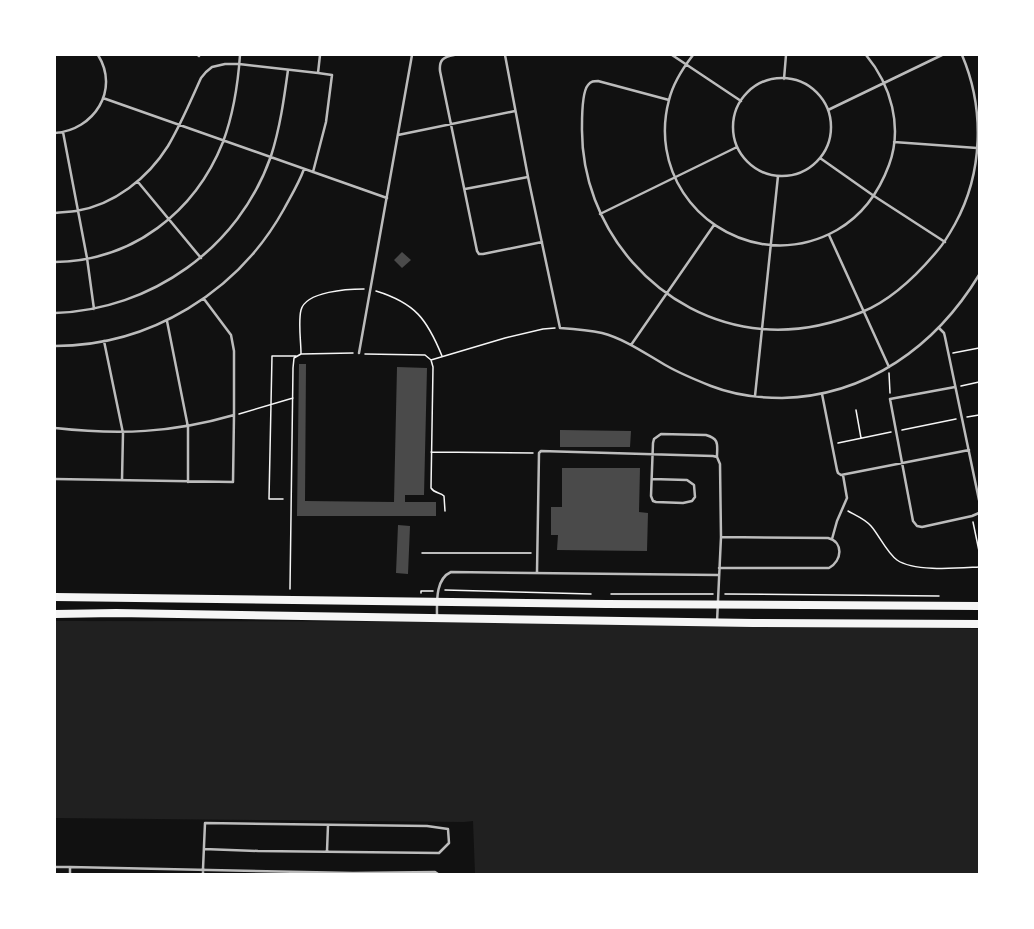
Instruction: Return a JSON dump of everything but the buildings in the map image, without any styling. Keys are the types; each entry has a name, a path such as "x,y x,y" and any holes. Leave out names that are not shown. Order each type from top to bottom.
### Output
{"main road":[{"path":"55,597 717,605 979,606"},
{"path":"116,598 116,613"},
{"path":"55,614 116,613 717,622 979,624"}],"lane":[{"path":"55,133 76,128 88,120 98,109 105,89 105,73 98,55"},
{"path":"55,262 86,258 110,252 132,243 142,238 169,219 184,204 203,182 224,140 233,104 240,55"},
{"path":"318,73 320,55"},
{"path":"359,353 412,55"},
{"path":"454,55 444,57 441,60 440,65 477,251 479,254 483,254 542,242"},
{"path":"505,55 528,177 560,328 585,330 603,334 631,345 690,378 733,393 771,398 800,397 822,394 866,380 906,356 939,328 959,304 979,275"},
{"path":"672,55 685,65 741,100"},
{"path":"693,55 685,65 676,82 669,100 665,119 665,139 668,159 675,178 685,196 698,212 714,225 750,242 770,245 800,244 828,235 856,216 874,196 884,179 891,161 894,142 894,122 891,102 884,83 874,65 866,55"},
{"path":"784,79 786,55"},
{"path":"828,110 942,55"},
{"path":"669,100 598,81 592,82 587,86 582,120 583,147 590,184 600,214 609,231 634,264 668,293 687,306 708,316 727,322 762,329 810,328 864,312 882,301 906,284 945,242 968,196 975,170 977,148 977,113 968,69 962,55"},
{"path":"55,213 77,211 99,204 120,194 138,182 155,164 168,145 203,75 212,67 220,65 239,64 332,75 326,122 313,172"},
{"path":"55,313 94,309 121,302 176,276 201,258 215,245 236,220 258,186 270,157 282,115 288,70"},
{"path":"776,79 784,79 796,81 806,85 823,100 828,110 831,130 825,150 820,158 809,168 797,174 778,176 763,172 749,164 742,156 734,138 733,123 736,109 741,100 752,88 776,79"},
{"path":"103,98 387,198"},
{"path":"398,135 515,111"},
{"path":"63,132 94,309"},
{"path":"894,142 977,148"},
{"path":"600,214 737,147"},
{"path":"820,158 874,196 945,242"},
{"path":"55,346 70,346 104,342 142,331 167,321 204,299 240,268 263,241 281,215 296,188 304,169"},
{"path":"755,396 778,176"},
{"path":"465,189 528,177"},
{"path":"138,182 201,258"},
{"path":"631,345 714,225"},
{"path":"828,235 889,367"},
{"path":"55,479 232,482 234,351 232,335 204,299"},
{"path":"167,321 188,427 188,482"},
{"path":"939,328 944,333 979,500"},
{"path":"104,342 123,433 122,480"},
{"path":"955,387 890,399 913,521 916,526 922,527 972,516 979,513"},
{"path":"822,394 838,473 844,475 969,450"},
{"path":"55,428 123,433 157,431 188,427 234,416"},
{"path":"652,479 688,480 694,485 695,497 692,501 688,503 653,501 651,496 654,439 661,434 706,435 716,439 717,457 720,464 721,536 717,622"},
{"path":"537,572 539,453 541,451 717,457"},
{"path":"832,539 836,521 847,498 844,475"},
{"path":"719,568 829,568 837,562 840,554 838,545 832,539 721,536"},
{"path":"437,618 439,590 444,577 451,572 718,575"},
{"path":"203,874 205,823 427,826 448,829 449,843 439,853 204,849"},
{"path":"327,851 328,824"},
{"path":"55,867 353,873 435,872 438,874"},
{"path":"70,867 70,874"}],"path":[{"path":"431,360 505,338 543,329 560,328"},
{"path":"948,354 979,348"},
{"path":"283,499 269,499 272,356 359,353 426,355 431,360 433,367 431,488 436,493 444,496 445,511"},
{"path":"290,589 293,368 294,358 296,356"},
{"path":"889,367 890,399"},
{"path":"955,387 979,382"},
{"path":"234,416 293,398"},
{"path":"856,410 861,438"},
{"path":"832,444 979,415"},
{"path":"431,452 539,453"},
{"path":"843,508 868,523 897,560 921,567 979,567"},
{"path":"972,516 979,551"},
{"path":"422,552 537,553"},
{"path":"421,602 421,591 439,590 593,594"},
{"path":"609,594 942,596"}],"shaded area":[{"path":"55,621 717,622 979,629 979,874 475,874 473,821 55,818"}]}
